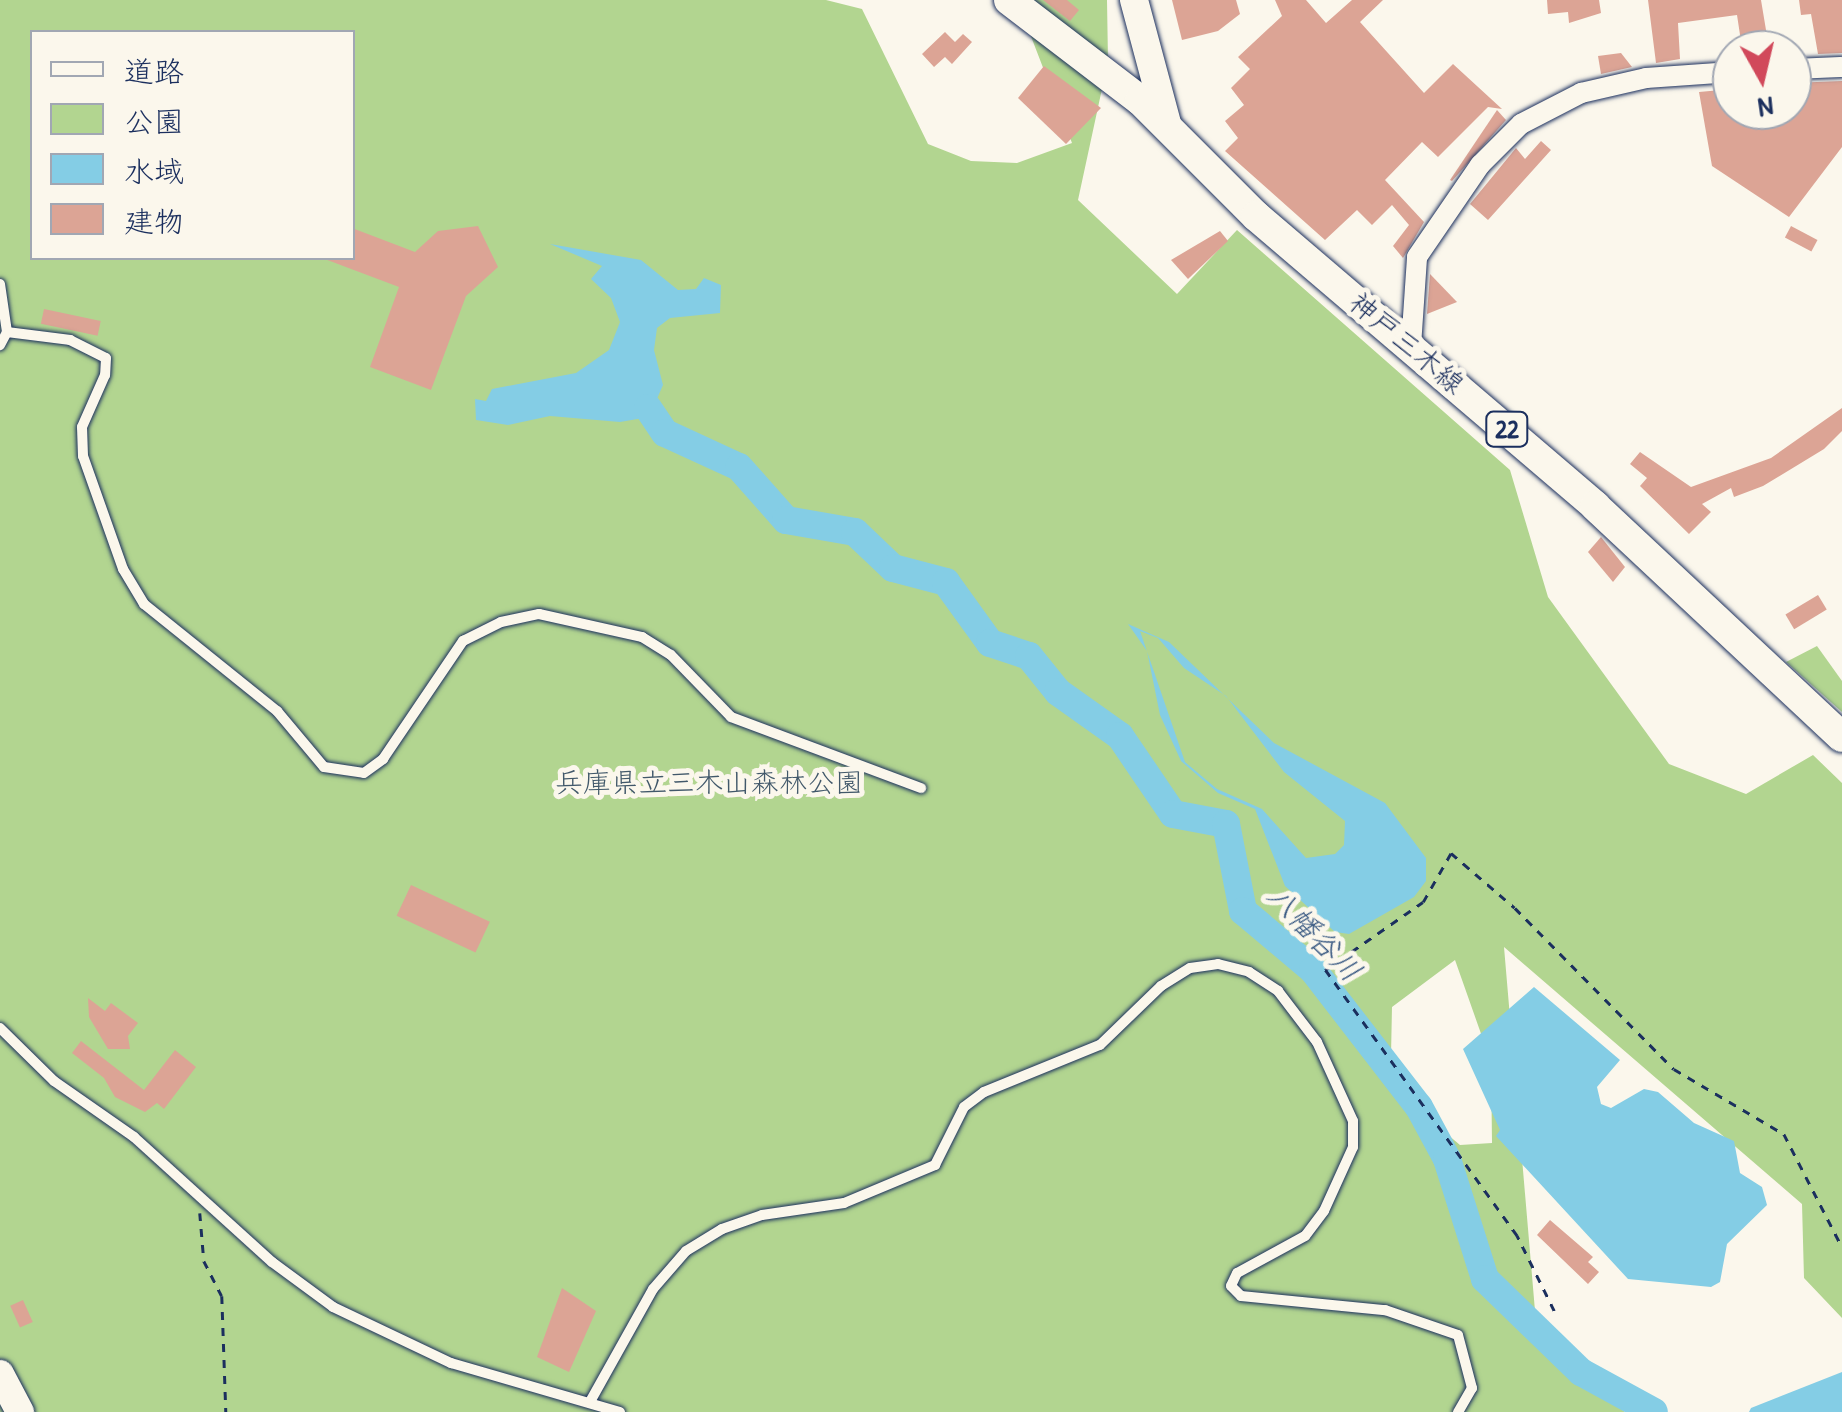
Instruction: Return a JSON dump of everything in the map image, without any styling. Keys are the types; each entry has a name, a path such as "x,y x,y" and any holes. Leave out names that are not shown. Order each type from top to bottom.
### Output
{"main road":[{"name":"神戸三木線","path":"1008,0 1168,127 1256,216 1609,518 1842,737"}],"street":[{"path":"1134,0 1168,127"},
{"path":"1812,68 1842,66"},
{"path":"1411,346 1417,257 1480,166 1521,124 1581,93 1646,78 1712,73"},
{"path":"0,1374 20,1412"}],"lane":[{"path":"0,284 7,332 0,345"},
{"path":"7,332 70,340 106,358 105,375 82,426 82,456 122,569 144,604 277,711 324,767 364,773 384,759 463,641 501,622 539,614 642,637 671,655 732,717 921,788"},
{"path":"591,1400 653,1289 686,1251 735,1224 844,1203 935,1165 964,1107 984,1092 1100,1045 1161,986 1190,968 1218,964 1249,972 1278,991 1317,1042 1354,1120 1354,1148 1324,1211 1305,1236 1237,1272 1231,1286 1242,1296 1385,1310 1458,1335 1472,1388 1458,1412"},
{"path":"0,1028 54,1082 134,1137 272,1262 375,1332 450,1363 591,1400 620,1412"}],"path":[{"path":"1554,1311 1518,1236 1325,970 1423,902 1450,853 1515,908 1674,1069 1784,1134 1842,1246"},
{"path":"205,1200 204,1261 222,1296 228,1344 226,1412"}],"green space":[{"name":"兵庫県立三木山森林公園","path":"0,0 826,0 862,9 928,144 971,161 1017,163 1072,143 1017,0 1107,0 1108,61 1078,200 1177,294 1237,230 1510,470 1548,597 1669,764 1746,794 1813,755 1842,783 1842,1318 1804,1278 1802,1204 1504,947 1538,1346 1625,1412 0,1412","holes":["1455,960 1491,1062 1492,1143 1460,1145 1429,1119 1391,1056 1392,1007"]},
{"path":"1817,646 1842,681 1842,712 1786,662"}],"water":[{"path":"550,244 641,260 678,290 696,289 704,278 721,285 720,313 670,318 657,328 654,350 663,385 649,417 620,422 550,416 508,425 476,420 475,399 486,401 492,389 576,373 609,350 620,322 611,298 591,279 602,266"},
{"path":"1128,624 1169,642 1223,694 1184,668 1158,638 1140,631 1147,651"},
{"path":"1147,652 1185,762 1217,789 1262,809 1306,858 1335,854 1344,845 1345,821 1284,772 1228,699 1274,743 1385,803 1426,858 1426,881 1414,897 1349,934 1335,932 1285,886 1255,809 1218,793 1181,761 1160,715"},
{"path":"1534,987 1620,1060 1597,1087 1601,1104 1611,1108 1644,1089 1658,1092 1694,1123 1734,1141 1740,1173 1762,1187 1767,1205 1727,1244 1720,1282 1711,1287 1628,1279 1496,1136 1500,1130 1463,1049"},
{"path":"1842,1372 1842,1412 1749,1412 1751,1408"}],"building":[{"path":"1043,0 1067,0 1079,10 1070,21"},
{"path":"1172,0 1236,0 1240,14 1218,31 1182,40"},
{"path":"1275,0 1306,0 1326,23 1352,0 1383,0 1360,22 1424,93 1453,64 1502,109 1488,107 1438,157 1422,142 1385,180 1424,222 1403,258 1393,246 1409,225 1392,205 1372,225 1357,210 1325,240 1225,151 1238,138 1225,121 1244,105 1231,88 1250,69 1238,57 1282,16"},
{"path":"1547,0 1599,0 1601,13 1569,23 1568,12 1548,14"},
{"path":"1648,0 1761,0 1766,30 1739,30 1737,15 1678,23 1680,59 1656,63"},
{"path":"1799,0 1842,0 1842,53 1818,54 1811,14 1801,15"},
{"path":"945,32 955,42 963,34 972,42 952,64 945,57 934,67 922,54"},
{"path":"1621,53 1632,67 1601,74 1598,56"},
{"path":"1044,66 1101,108 1066,144 1018,98"},
{"path":"1842,81 1842,147 1789,217 1712,166 1699,92 1712,91 1712,130 1812,130 1812,82"},
{"path":"1497,110 1506,120 1450,180"},
{"path":"1541,141 1551,150 1488,220 1470,204 1516,148 1525,159"},
{"path":"478,226 498,267 466,296 431,390 370,367 399,287 327,260 355,260 355,229 415,252 438,231"},
{"path":"1791,226 1817,240 1811,252 1785,237"},
{"path":"1220,231 1228,241 1188,279 1171,260"},
{"path":"1430,274 1457,302 1427,314"},
{"path":"44,309 101,321 98,336 41,324"},
{"path":"1842,408 1842,431 1824,449 1763,486 1734,497 1731,488 1702,504 1711,512 1689,534 1640,486 1647,478 1630,464 1640,452 1691,487 1771,458"},
{"path":"1601,537 1625,567 1613,582 1588,552"},
{"path":"1818,595 1827,610 1794,629 1785,615"},
{"path":"411,885 490,922 475,953 397,916"},
{"path":"88,998 105,1011 111,1003 138,1023 128,1036 130,1049 108,1049 89,1017"},
{"path":"81,1041 144,1090 175,1050 196,1067 164,1109 157,1103 145,1112 115,1097 104,1078 72,1053"},
{"path":"1550,1220 1593,1257 1588,1262 1599,1272 1588,1284 1537,1235"},
{"path":"562,1288 596,1311 569,1372 537,1357"},
{"path":"23,1300 33,1322 20,1328 10,1306"}],"waterway":[{"name":"八幡谷川","path":"648,408 665,433 739,467 786,520 855,532 893,568 946,582 990,643 1029,656 1058,692 1120,736 1173,814 1226,824 1243,911 1313,970 1419,1107 1447,1159 1485,1279 1581,1372 1654,1412"}]}
